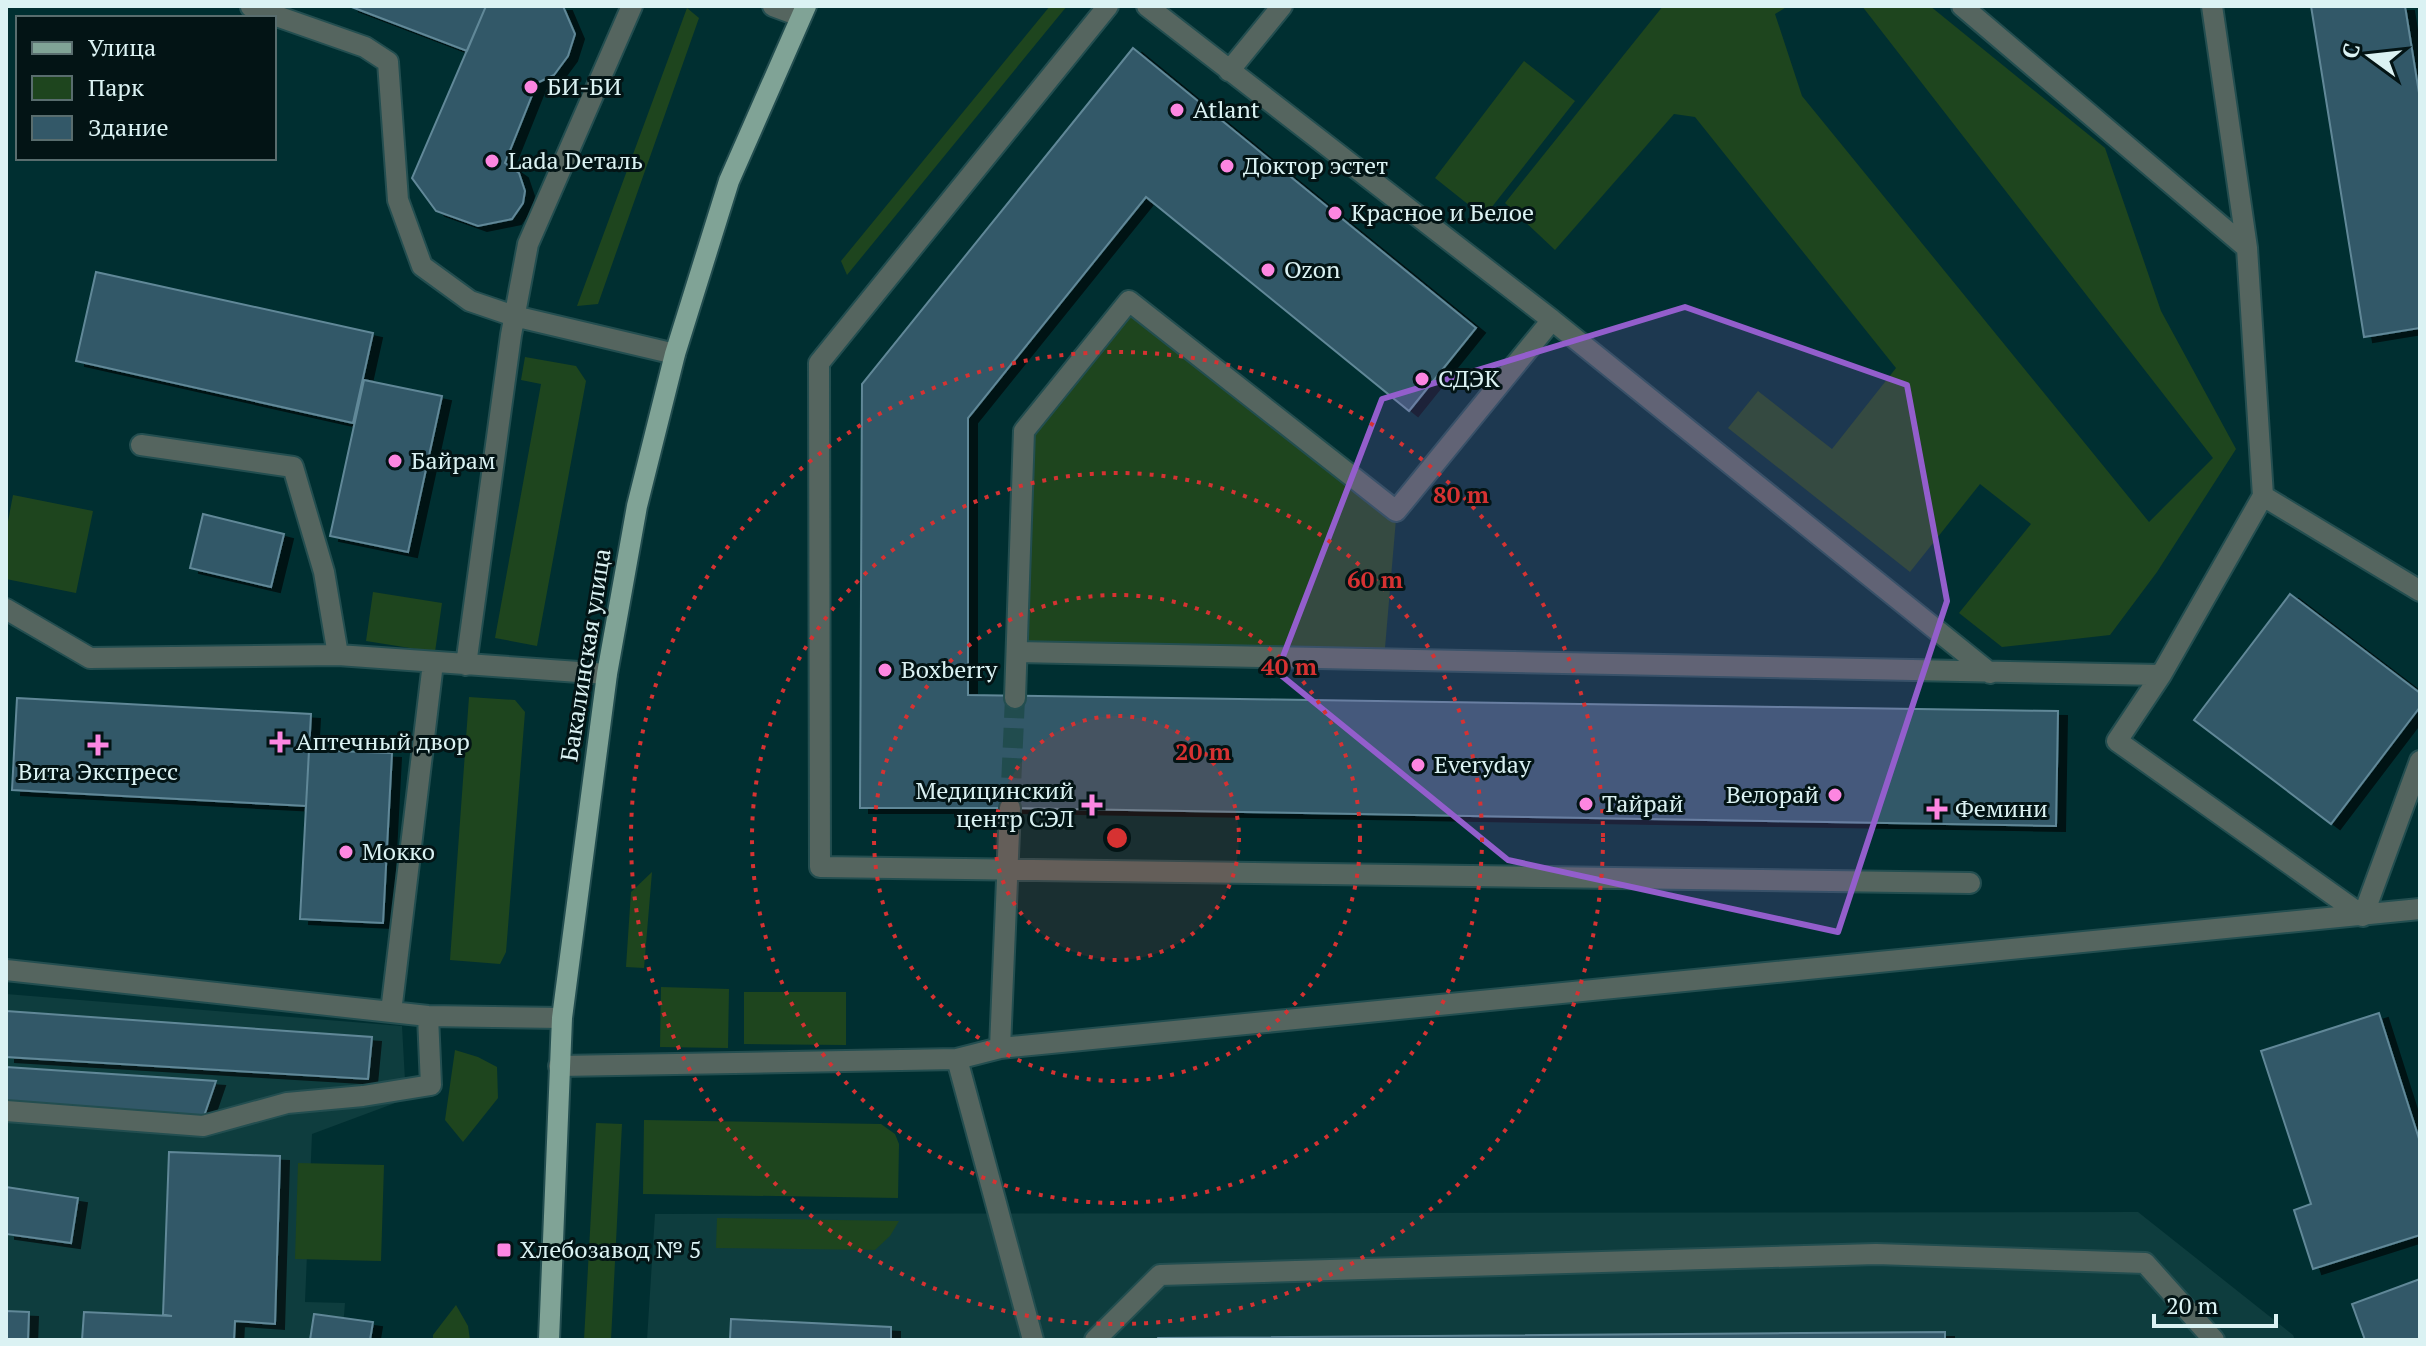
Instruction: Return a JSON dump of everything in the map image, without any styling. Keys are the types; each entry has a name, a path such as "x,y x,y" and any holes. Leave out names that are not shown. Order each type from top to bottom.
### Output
{"main road":[{"name":"Бакалинская улица","path":"549,1340 562,1018 607,674 637,506 675,354 729,181 803,11"}],"street":[{"path":"466,665 514,316 528,244 632,6"},
{"path":"773,6 803,11"},
{"path":"1108,6 819,363 820,867 1970,883"},
{"path":"1147,6 1552,320 1990,673"},
{"path":"1229,71 1282,6"},
{"path":"1962,6 2247,248"},
{"path":"2212,6 2247,248 2263,496 2161,675 2117,741 2363,916"},
{"path":"251,7 365,47 388,62 398,200 422,266 470,301 514,316 675,354"},
{"path":"1015,698 1024,431 1129,301 1396,511 1552,320"},
{"path":"141,445 293,467 324,572 338,655"},
{"path":"2263,496 2420,591"},
{"path":"6,609 90,658 338,655 607,674"},
{"path":"1017,652 2161,675"},
{"path":"391,1012 433,663"},
{"path":"2363,916 2420,761"},
{"path":"1000,1048 1010,808"},
{"path":"559,1066 957,1059 1000,1048 2420,909"},
{"path":"6,970 428,1016 562,1018"},
{"path":"6,1111 203,1126 287,1103 363,1096 431,1085 428,1016"},
{"path":"957,1059 1033,1340"},
{"path":"1095,1340 1160,1275 1876,1254 2145,1263 2214,1340"}],"highlighted area":[{"path":"1685,307 1907,385 1947,601 1838,932 1508,860 1277,672 1382,399"}],"shaded area":[{"path":"6,994 402,1026 406,1099 312,1134 305,1302 345,1303 342,1340 6,1340"},
{"path":"2138,1212 2293,1335 2295,1340 647,1340 655,1214"}],"green space":[{"path":"1050,6 1067,6 847,275 841,261"},
{"path":"1663,6 1788,6 1775,14 1802,96 2149,522 2213,458 1862,6 1930,6 2105,148 2161,311 2236,449 2157,572 2110,635 2002,647 1959,613 2031,524 1980,484 1910,572 1728,428 1758,391 1832,449 1896,368 1695,117 1674,114 1555,250 1505,203"},
{"path":"687,8 699,18 598,304 577,306"},
{"path":"1524,61 1575,101 1484,217 1435,178"},
{"path":"1130,315 1396,519 1385,648 1027,652 1034,435"},
{"path":"525,357 576,366 586,381 537,646 495,638 541,384 521,380"},
{"path":"13,495 93,511 76,593 6,579 6,532"},
{"path":"373,592 442,603 435,652 366,641"},
{"path":"469,697 515,700 525,712 506,952 500,964 450,960"},
{"path":"652,872 644,968 626,967 631,892"},
{"path":"661,987 729,989 728,1048 660,1047"},
{"path":"744,992 846,992 846,1045 744,1044"},
{"path":"455,1050 497,1067 498,1098 463,1142 445,1120"},
{"path":"644,1120 881,1124 895,1134 899,1144 898,1198 643,1194"},
{"path":"596,1123 622,1124 611,1340 584,1340"},
{"path":"298,1163 384,1165 381,1261 295,1259"},
{"path":"717,1218 899,1221 890,1236 875,1250 716,1248"},
{"path":"456,1305 468,1326 470,1340 433,1340 433,1335"}],"building":[{"path":"349,6 486,6 467,51"},
{"path":"486,6 563,6 575,34 568,56 554,75 537,83 505,163 519,173 525,191 523,203 512,219 478,226 436,211 412,178"},
{"path":"2311,6 2405,6 2420,99 2420,328 2364,337"},
{"path":"1133,48 1476,328 1409,411 1146,197 968,418 968,695 2058,711 2056,826 860,808 862,384"},
{"path":"96,272 373,333 353,423 76,361"},
{"path":"364,380 442,396 408,552 330,536"},
{"path":"203,514 284,534 271,587 190,568"},
{"path":"2290,594 2420,693 2420,707 2331,824 2194,720"},
{"path":"17,698 311,714 306,806 12,790"},
{"path":"309,750 392,753 383,923 300,919"},
{"path":"6,1011 372,1037 368,1079 6,1057"},
{"path":"2379,1013 2420,1142 2420,1235 2313,1269 2294,1210 2311,1204 2261,1051"},
{"path":"6,1067 216,1081 202,1122 6,1104"},
{"path":"169,1152 280,1156 275,1324 235,1321 234,1340 82,1340 84,1312 172,1316 163,1315"},
{"path":"6,1187 78,1198 71,1243 6,1234"},
{"path":"2420,1279 2420,1340 2365,1340 2352,1304"},
{"path":"6,1311 29,1312 28,1340 6,1340"},
{"path":"314,1314 373,1322 370,1340 310,1340"},
{"path":"731,1319 891,1327 891,1340 730,1340"},
{"path":"1945,1332 1945,1340 1157,1340 1158,1338"}],"tunnel":[{"path":"1010,808 1015,698"}],"place":[{"name":"БИ-БИ","path":"531,87"},
{"name":"Atlant","path":"1177,110"},
{"name":"Lada Dеталь","path":"492,161"},
{"name":"Доктор эстет","path":"1227,166"},
{"name":"Красное и Белое","path":"1335,213"},
{"name":"Ozon","path":"1268,270"},
{"name":"СДЭК","path":"1422,379"},
{"name":"Байрам","path":"395,461"},
{"name":"Boxberry","path":"885,670"},
{"name":"Аптечный двор","path":"280,742"},
{"name":"Вита Экспресс","path":"98,745"},
{"name":"Everyday","path":"1418,765"},
{"name":"Велорай","path":"1835,795"},
{"name":"Тайрай","path":"1586,804"},
{"name":"Медицинский центр СЭЛ","path":"1092,805"},
{"name":"Фемини","path":"1937,809"},
{"name":"Мокко","path":"346,852"},
{"name":"Хлебозавод № 5","path":"504,1250"}]}
